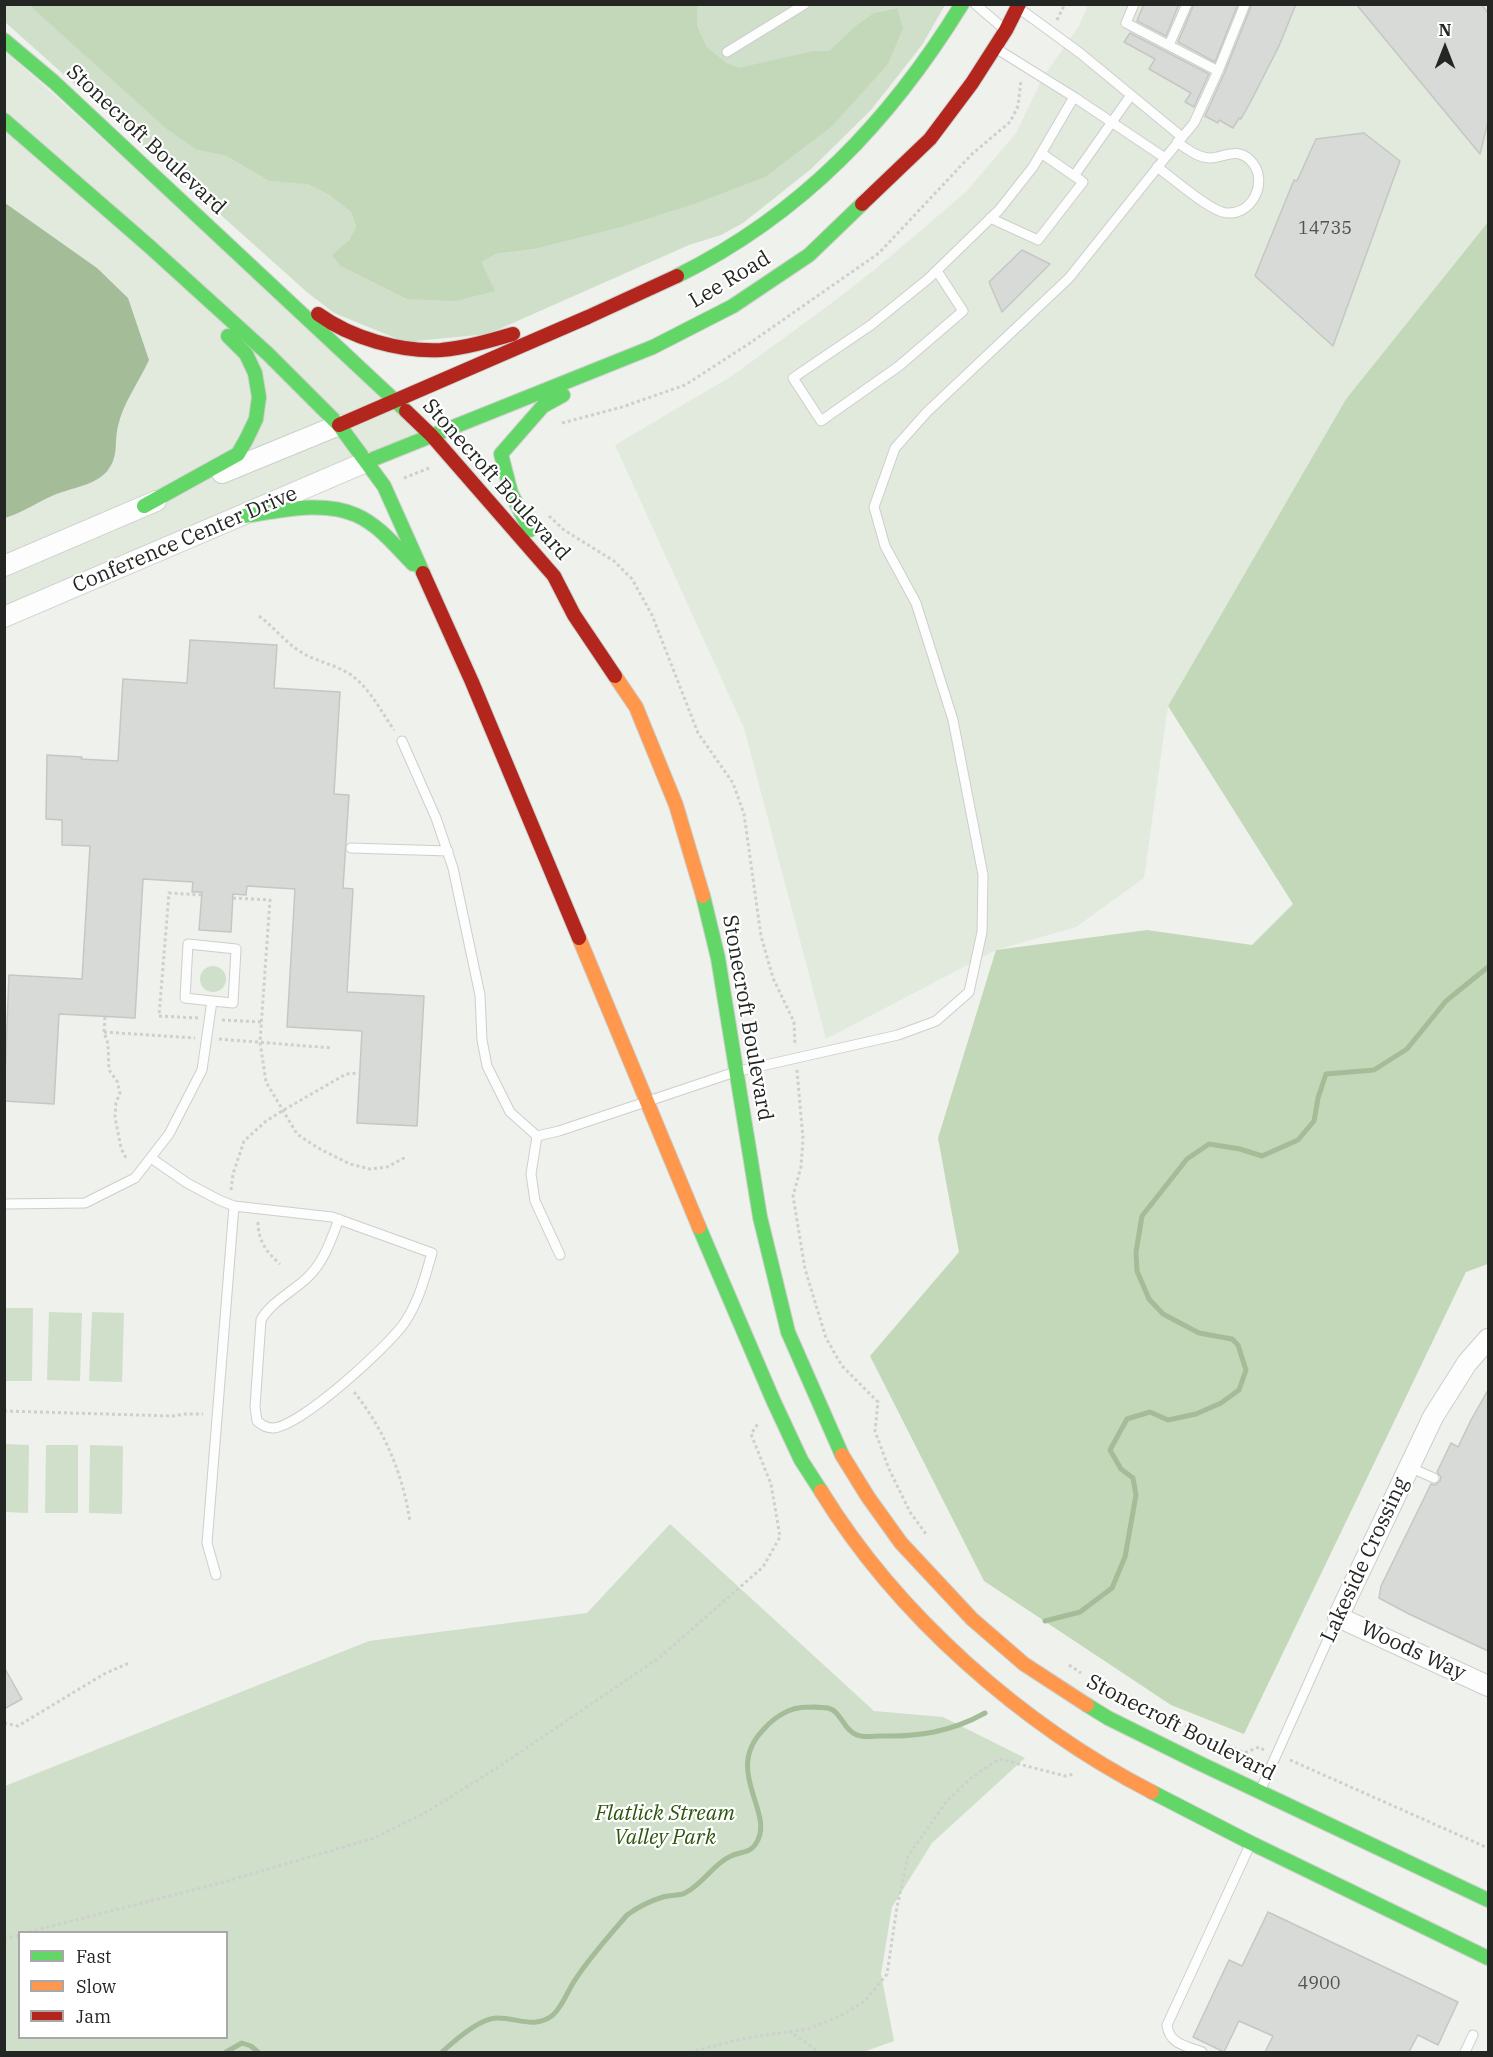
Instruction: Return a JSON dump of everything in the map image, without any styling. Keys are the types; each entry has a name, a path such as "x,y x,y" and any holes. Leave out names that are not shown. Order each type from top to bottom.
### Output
{"main road":[{"name":"Lee Road","path":"339,425 640,294 706,262 757,230 802,196 885,113 943,37 962,4"},
{"name":"Lee Road","path":"366,462 653,347 733,306 809,255 930,139 972,83 1019,6"},
{"name":"Stonecroft Boulevard","path":"4,40 54,82 432,435 554,576 574,615 636,707 676,805 697,873 718,958 760,1217 788,1332 838,1448 868,1497 901,1543 972,1619 1024,1664 1061,1690 1108,1718 1488,1900"},
{"path":"4,120 149,246 268,354 339,425 384,486 472,682 727,1296 773,1400 801,1460 837,1518 891,1587 926,1626 1008,1698 1087,1756 1251,1843 1488,1958"},
{"path":"19,133 71,194 223,330 246,354 255,373 259,397 256,419 238,454 190,478 144,506"},
{"path":"200,218 325,319 387,345 414,350 471,346 640,294"},
{"path":"554,576 509,492 501,454 543,406 653,347"},
{"path":"244,516 291,510 348,512 373,526 424,575"}],"street":[{"path":"4,566 339,425"},
{"name":"Conference Center Drive","path":"4,617 366,462"},
{"name":"Lakeside Crossing","path":"1338,1617 1447,1393 1467,1363 1488,1339"},
{"name":"Woods Way","path":"1338,1617 1488,1686"}],"lane":[{"path":"727,52 805,4"},
{"path":"975,4 1006,30"},
{"path":"1134,4 1126,23 1218,71"},
{"path":"1169,45 1187,4"},
{"path":"537,1136 559,1131 735,1072 898,1035 936,1021 969,992 982,932 983,875 953,720 916,603 885,546 874,507 895,448 927,412 1069,278 1194,123 1245,4"},
{"path":"1019,6 1131,95 1197,155 1211,158 1234,153 1250,160 1259,177 1258,190 1253,201 1245,209 1235,213 1222,212 1157,167"},
{"path":"995,48 1074,97 1164,158"},
{"path":"1074,176 1131,95"},
{"path":"937,271 963,311 899,366 821,421 793,378 871,325 937,271 990,218 1033,167 1074,97"},
{"path":"990,218 1038,240 1083,182 1041,153"},
{"path":"402,741 436,818 453,868 480,995 482,1041 487,1066 510,1112 537,1136"},
{"path":"351,848 448,851"},
{"path":"188,944 236,949 233,1003 212,1001 185,998 188,944"},
{"path":"4,1204 85,1203 135,1178 169,1134 202,1070 212,1001"},
{"path":"537,1136 531,1174 535,1201 560,1255"},
{"path":"151,1158 187,1183 232,1205 339,1219 432,1253 416,1303 404,1323 331,1394 285,1425 274,1428 264,1427 257,1421 255,1407 261,1320 266,1312 317,1267 339,1219"},
{"path":"216,1575 207,1543 232,1205"},
{"path":"1409,1467 1434,1479"},
{"name":"Lakeside Crossing","path":"1260,1791 1338,1617"},
{"path":"1202,2052 1174,2041 1168,2034 1167,2025 1251,1843"},
{"path":"1465,2052 1473,2035"}],"path":[{"path":"1054,24 1065,4"},
{"path":"398,480 436,465"},
{"path":"545,512 564,530 614,561 632,579 652,615 698,733 733,783 744,814 761,936 773,978 794,1022 803,1139 801,1167 793,1196 805,1269 826,1338 842,1366 878,1402 875,1431 889,1469 910,1512 928,1538"},
{"path":"259,616 302,653 348,673 367,688 402,741"},
{"path":"233,897 270,900 261,1055 266,1082 297,1134 318,1148 350,1164 370,1169 387,1167 406,1157"},
{"path":"105,1017 104,1032 108,1044 109,1070 117,1081 120,1093 115,1116 121,1148 127,1160"},
{"path":"232,1205 233,1174 244,1141 282,1111 346,1074 360,1073"},
{"path":"259,1210 258,1236 269,1255 280,1264"},
{"path":"345,1382 371,1413 382,1433 405,1498 410,1522"},
{"path":"33,1931 224,1882 374,1838 423,1814 451,1797 659,1658 763,1567 780,1537 771,1484 751,1434 773,1400"},
{"path":"4,1411 172,1416 217,1415"},
{"path":"1064,1662 1083,1674"},
{"path":"4,1723 18,1726 104,1674 129,1663"},
{"path":"1101,1687 1244,1753 1259,1747 1275,1755 1297,1761 1488,1848"},
{"path":"690,2052 746,2038 808,2029 849,2011 865,2001 887,1974 897,1907 908,1856 947,1801 971,1778 999,1759 1065,1776 1076,1773 1087,1756"},
{"path":"789,2031 819,2052"}],"shaded area":[{"path":"29,5 697,5 697,25 707,47 727,63 739,68 812,51 829,51 855,26 874,13 897,8 903,28 888,64 832,126 765,177 694,204 618,228 536,249 496,254 481,262 495,291 455,301 406,299 340,266 332,255 349,240 356,226 351,212 329,195 308,184 269,181 226,156 197,150 167,129"},
{"path":"1088,5 1488,5 1488,222 1346,399 1168,706 1144,878 1076,927 996,950 826,1039 744,728 615,445 732,376 878,267 966,192 1016,133 1043,77 1079,26"},
{"path":"5,51 432,436 5,610"},
{"path":"5,203 97,268 128,298 149,360 120,417 115,454 108,470 91,483 54,495 5,518"},
{"path":"1488,222 1488,1264 1466,1272 1244,1734 1171,1705 984,1581 870,1356 959,1252 938,1138 996,950 1147,930 1252,945 1293,904 1168,706 1346,399"}],"green space":[{"path":"5,5 29,5 197,150 226,156 269,181 308,183 329,195 351,212 356,226 349,240 333,255 340,266 406,299 490,281 480,262 496,254 536,249 618,228 897,8 875,13 855,26 829,51 812,51 739,69 727,63 707,47 697,25 697,5 945,5 922,45 871,110 811,169 743,223 721,235 689,245 488,334 405,342 334,313 308,293 5,22"},
{"path":"213,966 222,970 226,979 222,988 213,992 204,988 200,979 204,970"},
{"path":"5,1308 33,1308 32,1381 5,1381"},
{"path":"49,1312 82,1313 80,1381 47,1380"},
{"path":"92,1312 124,1313 122,1382 89,1381"},
{"path":"5,1444 29,1445 28,1513 5,1512"},
{"path":"46,1445 78,1445 78,1513 45,1513"},
{"path":"90,1445 123,1446 122,1514 89,1513"},
{"name":"Flatlick Stream Valley Park","path":"670,1524 874,1711 943,1717 1025,1758 932,1843 892,1907 881,1974 894,2041 863,2052 5,2052 5,1786 369,1641 587,1613"}],"building":[{"path":"1144,4 1179,4 1166,36 1137,21"},
{"path":"1194,4 1238,4 1215,62 1178,42"},
{"path":"1252,4 1296,4 1279,46 1241,119 1239,118 1233,128 1219,120 1218,123 1205,116"},
{"path":"1356,4 1481,4 1488,13 1488,122 1480,154"},
{"path":"1130,33 1209,74 1194,107 1185,102 1191,93 1149,69 1155,59 1124,42"},
{"path":"1364,133 1400,161 1333,346 1255,276 1294,180 1297,181 1316,139"},
{"path":"1022,250 1050,264 1002,312 989,282"},
{"path":"190,640 277,645 274,688 340,692 334,794 349,795 343,888 353,889 347,992 424,996 417,1126 357,1123 362,1031 287,1027 295,889 247,886 246,895 233,894 231,932 199,930 202,892 192,892 193,882 143,879 135,1018 59,1014 54,1104 4,1101 9,975 82,979 90,846 62,845 62,820 46,819 47,755 118,761 123,679 187,683"},
{"path":"1488,1390 1488,1651 1379,1598 1381,1586 1431,1484 1435,1485 1440,1481 1441,1477 1437,1472 1451,1443 1458,1447"},
{"path":"4,1667 22,1699 4,1709"},
{"path":"1268,1912 1458,2002 1438,2045 1418,2035 1409,2052 1265,2052 1273,2036 1239,2021 1224,2052 1193,2037 1229,1960 1242,1966"}],"waterway":[{"path":"1045,1621 1080,1612 1112,1588 1125,1557 1136,1495 1133,1478 1121,1469 1110,1450 1127,1419 1150,1412 1168,1420 1196,1414 1221,1403 1239,1390 1246,1370 1238,1345 1232,1339 1199,1333 1163,1314 1149,1299 1137,1271 1136,1252 1142,1216 1187,1159 1209,1144 1240,1149 1262,1156 1298,1140 1314,1121 1318,1098 1326,1074 1374,1070 1407,1049 1446,1001 1488,967"},
{"path":"442,2052 467,2031 489,2019 503,2018 539,2022 553,2015 587,1963 627,1915 653,1900 685,1893 725,1860 753,1848 760,1833 760,1820 749,1777 748,1762 752,1746 763,1730 781,1715 801,1708 828,1708 836,1713 853,1733 868,1737 908,1736 934,1732 960,1725 985,1713"},
{"path":"226,2052 242,2043 258,2052"}],"traffic: fast":[{"path":"677,276 764,224 803,194 839,161 905,87 962,4"},
{"path":"4,40 54,82 406,411"},
{"path":"4,120 149,246 268,354 339,425 384,486 423,573"},
{"path":"366,462 653,347 733,306 809,255 862,204"},
{"path":"144,506 238,454 247,438 256,419 259,397 255,373 246,354 228,336"},
{"path":"530,530 511,493 501,454 543,406 563,395"},
{"path":"244,516 315,507 343,511 372,524 413,564"},
{"path":"703,896 718,958 760,1217 788,1332 842,1455"},
{"path":"699,1227 773,1400 801,1460 821,1491"},
{"path":"1087,1705 1108,1718 1197,1762 1488,1900"},
{"path":"1152,1792 1251,1843 1488,1958"}],"traffic: slow":[{"path":"615,676 636,707 676,805 703,896"},
{"path":"579,938 699,1227"},
{"path":"842,1455 901,1543 972,1619 1024,1664 1087,1705"},
{"path":"821,1491 852,1537 886,1581 966,1663 1056,1734 1152,1792"}],"traffic: jam":[{"path":"862,204 930,139 972,83 1006,30 1019,4"},
{"path":"339,425 677,276"},
{"path":"318,314 345,330 376,342 409,349 450,349 513,334"},
{"path":"406,411 432,436 554,576 574,615 615,676"},
{"path":"423,573 472,682 579,938"}]}
